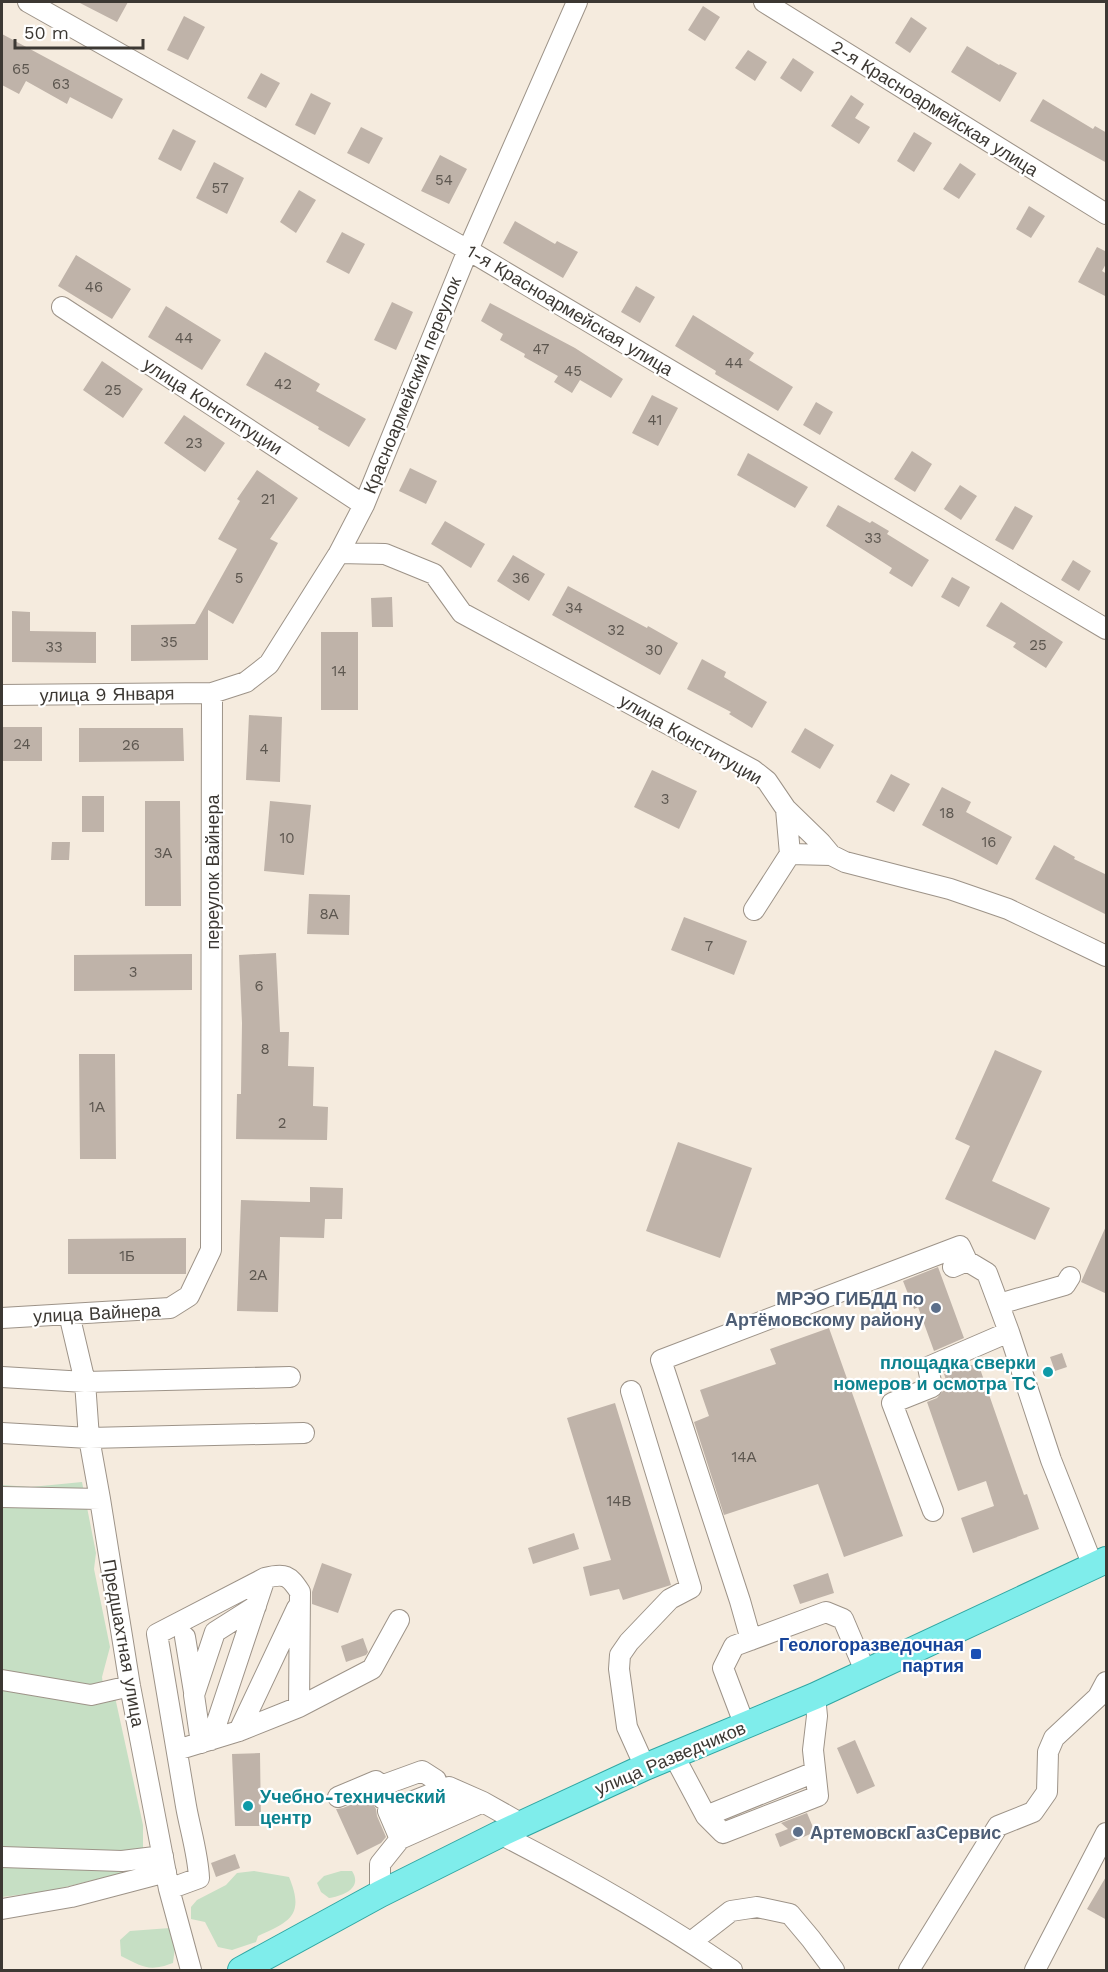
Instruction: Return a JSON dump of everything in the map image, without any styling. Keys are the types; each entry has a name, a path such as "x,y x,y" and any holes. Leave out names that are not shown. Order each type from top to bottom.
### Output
{"main road":[{"name":"улица Разведчиков","path":"241,1971 380,1894 511,1829 645,1767 815,1696 1102,1565"}],"street":[{"name":"1-я Красноармейская улица","path":"28,2 468,249 1107,629"},
{"name":"Красноармейский переулок","path":"364,505 468,249 577,2"},
{"name":"2-я Красноармейская улица","path":"764,2 1107,214"},
{"name":"улица Конституции","path":"62,307 364,505"},
{"path":"212,693 246,682 269,664 339,553 364,505"},
{"name":"улица Конституции","path":"339,553 385,554 434,574 462,613 753,770 767,781 786,809 831,855 844,861 950,889 1008,909 1107,956"},
{"name":"улица 9 Января","path":"2,695 212,693"},
{"name":"переулок Вайнера","path":"189,1296 211,1250 212,693"},
{"path":"754,909 790,854 786,809"},
{"path":"790,854 831,855"},
{"path":"751,1640 661,1360 960,1246 960,1264 987,1273 1051,1460 1102,1565"},
{"path":"999,1304 1065,1285 1070,1277"},
{"name":"улица Вайнера","path":"2,1318 170,1308 189,1296"},
{"name":"Предшахтная улица","path":"69,1314 85,1382 89,1438 130,1686 166,1872 191,1971"},
{"path":"933,1511 892,1403 932,1387 928,1367 1009,1332"},
{"path":"2,1377 85,1382 290,1377"},
{"path":"631,1391 691,1588 670,1599 629,1642 620,1655 619,1669 627,1727 645,1767"},
{"path":"2,1433 89,1438 304,1433"},
{"path":"2,1497 100,1499"},
{"path":"2,1857 122,1861 200,1878 157,1634 265,1578 279,1575 291,1579 300,1592 299,1707"},
{"path":"206,1741 265,1578"},
{"path":"169,1705 194,1695 215,1632 218,1602"},
{"path":"239,1731 300,1603"},
{"path":"215,1632 256,1606"},
{"path":"745,1726 723,1668 734,1646 826,1612 843,1619 866,1672"},
{"path":"177,1750 239,1731 299,1707 372,1669 399,1620"},
{"path":"184,1637 194,1695 206,1741"},
{"path":"2,1680 91,1695 130,1686"},
{"path":"909,1971 998,1826 1033,1812 1047,1792 1048,1752 1054,1738 1098,1697 1107,1682"},
{"path":"674,1756 710,1820 815,1778 813,1750 817,1716 815,1696"},
{"path":"386,1807 443,1783"},
{"path":"386,1807 443,1783 483,1802 511,1829 558,1864 691,1942 732,1971"},
{"path":"338,1797 386,1807 483,1802"},
{"path":"380,1894 380,1864 386,1807"},
{"path":"1035,1971 1107,1833"},
{"path":"2,1909 71,1897 166,1872"},
{"path":"691,1942 731,1911 757,1907 789,1914 834,1971"}],"green space":[{"path":"82,1482 96,1553 94,1569 110,1647 102,1677 104,1693 115,1697 143,1825 143,1860 131,1871 49,1891 2,1897 2,1485 31,1487"},
{"path":"254,1871 289,1877 294,1890 295,1909 286,1921 258,1936 256,1942 232,1950 218,1947 205,1922 191,1919 191,1907 197,1900 226,1885 237,1873"},
{"path":"341,1871 352,1871 355,1882 350,1890 329,1898 321,1892 317,1883 324,1876"},
{"path":"170,1928 175,1947 173,1963 152,1968 121,1956 120,1940 130,1931"}],"building":[{"path":"78,2 128,2 117,22"},
{"path":"703,6 720,17 705,41 688,30"},
{"path":"184,16 205,27 188,60 167,50"},
{"path":"911,17 927,28 910,53 895,43"},
{"path":"2,34 123,99 112,119 70,97 67,104 26,81 19,94 2,85"},
{"path":"967,46 1017,73 1000,102 951,72"},
{"path":"748,50 767,62 755,81 735,68"},
{"path":"793,58 814,72 801,92 780,78"},
{"path":"261,73 280,83 266,108 247,98"},
{"path":"311,93 331,103 315,135 295,125"},
{"path":"851,95 864,104 855,118 870,127 859,144 831,126"},
{"path":"1043,99 1093,129 1095,126 1107,133 1107,163 1030,121"},
{"path":"361,127 383,138 369,164 347,153"},
{"path":"173,129 196,141 181,171 158,159"},
{"path":"914,132 932,143 914,172 897,161"},
{"path":"440,155 467,169 449,204 421,191"},
{"path":"214,162 244,178 227,214 196,198"},
{"path":"960,163 976,174 959,199 943,189"},
{"path":"299,190 316,200 296,233 280,222"},
{"path":"1029,206 1045,216 1031,238 1016,229"},
{"path":"515,221 555,244 557,241 578,252 563,278 503,243"},
{"path":"342,232 365,244 349,274 326,262"},
{"path":"1097,247 1107,252 1107,262 1102,271 1107,274 1107,297 1078,282"},
{"path":"76,255 131,289 112,319 58,286"},
{"path":"636,286 655,297 640,323 621,312"},
{"path":"392,302 413,312 396,350 374,340"},
{"path":"490,303 575,348 623,379 611,398 580,380 572,393 554,382 558,376 500,340 503,334 481,321"},
{"path":"166,306 221,340 202,370 148,337"},
{"path":"693,315 754,353 749,360 793,387 778,411 715,374 716,371 675,346"},
{"path":"265,352 320,384 316,391 366,419 349,447 246,385"},
{"path":"102,361 143,389 123,418 83,390"},
{"path":"652,395 678,408 658,446 632,433"},
{"path":"816,402 833,412 820,435 803,425"},
{"path":"184,415 225,443 205,472 164,443"},
{"path":"912,451 932,464 915,492 894,479"},
{"path":"748,453 808,487 795,508 737,475"},
{"path":"410,468 437,481 426,504 399,491"},
{"path":"257,470 298,498 270,539 278,543 233,624 208,610 208,660 131,661 131,625 195,624 237,549 218,539 240,501 237,499"},
{"path":"960,485 977,496 961,520 944,509"},
{"path":"838,505 889,531 887,534 929,560 912,587 889,573 892,568 826,526"},
{"path":"1015,506 1033,516 1013,550 995,540"},
{"path":"445,521 485,544 471,568 431,544"},
{"path":"513,555 545,574 529,601 497,581"},
{"path":"1073,560 1091,571 1079,591 1061,580"},
{"path":"952,577 970,587 959,607 941,597"},
{"path":"568,586 678,643 660,675 552,615"},
{"path":"392,597 393,627 372,627 371,598"},
{"path":"1001,602 1063,642 1046,668 1013,647 1016,643 986,626"},
{"path":"12,611 30,612 30,631 96,632 96,663 12,662"},
{"path":"321,632 358,632 358,710 321,710"},
{"path":"702,659 726,672 724,677 767,702 752,728 729,714 731,712 687,689"},
{"path":"249,715 282,717 280,782 246,780"},
{"path":"2,727 42,727 42,761 2,761"},
{"path":"79,728 183,728 184,761 79,762"},
{"path":"805,728 834,745 820,769 791,752"},
{"path":"652,770 697,791 679,829 634,807"},
{"path":"891,774 910,784 894,812 876,802"},
{"path":"942,787 971,802 966,812 1012,837 997,865 922,825"},
{"path":"82,796 104,796 104,832 82,832"},
{"path":"145,801 180,801 181,906 145,906"},
{"path":"270,801 311,805 304,875 264,871"},
{"path":"52,842 70,842 69,860 51,860"},
{"path":"1054,845 1075,857 1074,859 1107,875 1107,915 1035,879"},
{"path":"309,894 350,895 349,935 307,934"},
{"path":"684,917 747,941 734,975 671,950"},
{"path":"276,953 280,1032 289,1032 288,1066 314,1067 313,1106 328,1107 327,1140 236,1139 237,1094 241,1094 242,1023 239,955"},
{"path":"192,954 192,990 74,991 74,955"},
{"path":"995,1050 1042,1071 992,1181 1050,1208 1035,1240 945,1199 970,1146 955,1139"},
{"path":"79,1054 115,1054 116,1159 80,1159"},
{"path":"678,1142 752,1168 720,1258 646,1231"},
{"path":"310,1187 343,1188 342,1219 325,1219 324,1238 280,1237 278,1312 237,1311 241,1200 310,1202"},
{"path":"1107,1224 1107,1294 1081,1282"},
{"path":"186,1238 186,1274 68,1274 68,1239"},
{"name":"МРЭО ГИБДД по Артёмовскому району","path":"938,1267 964,1338 934,1351 918,1307 914,1309 903,1281"},
{"path":"829,1328 903,1536 844,1557 818,1484 724,1515 694,1422 709,1416 700,1390 776,1364 770,1349"},
{"path":"1062,1353 1067,1367 1055,1371 1050,1357"},
{"path":"978,1363 1024,1495 1027,1494 1039,1529 973,1553 961,1518 994,1506 986,1481 958,1491 927,1402 949,1389 944,1374"},
{"path":"615,1403 671,1585 623,1600 619,1589 590,1596 583,1567 611,1560 567,1418"},
{"path":"574,1533 579,1549 533,1564 528,1548"},
{"path":"322,1563 352,1574 338,1613 312,1604 312,1592"},
{"path":"828,1573 834,1593 800,1604 793,1585"},
{"path":"363,1638 368,1652 366,1655 346,1662 341,1646"},
{"path":"855,1740 875,1786 857,1794 837,1748"},
{"name":"Учебно-технический центр","path":"260,1753 261,1826 235,1826 232,1754"},
{"path":"369,1797 386,1837 381,1843 357,1855 336,1809"},
{"path":"807,1813 815,1832 780,1847 775,1834 788,1829 781,1823"},
{"path":"235,1854 240,1868 216,1877 211,1863"},
{"path":"1107,1875 1107,1920 1087,1909"}],"place":[{"name":"МРЭО ГИБДД по Артёмовскому району","path":"936,1308"},
{"name":"площадка сверки номеров и осмотра ТС","path":"1048,1372"},
{"name":"Геологоразведочная партия","path":"976,1654"},
{"name":"Учебно-технический центр","path":"248,1806"},
{"name":"АртемовскГазСервис","path":"798,1832"}]}
